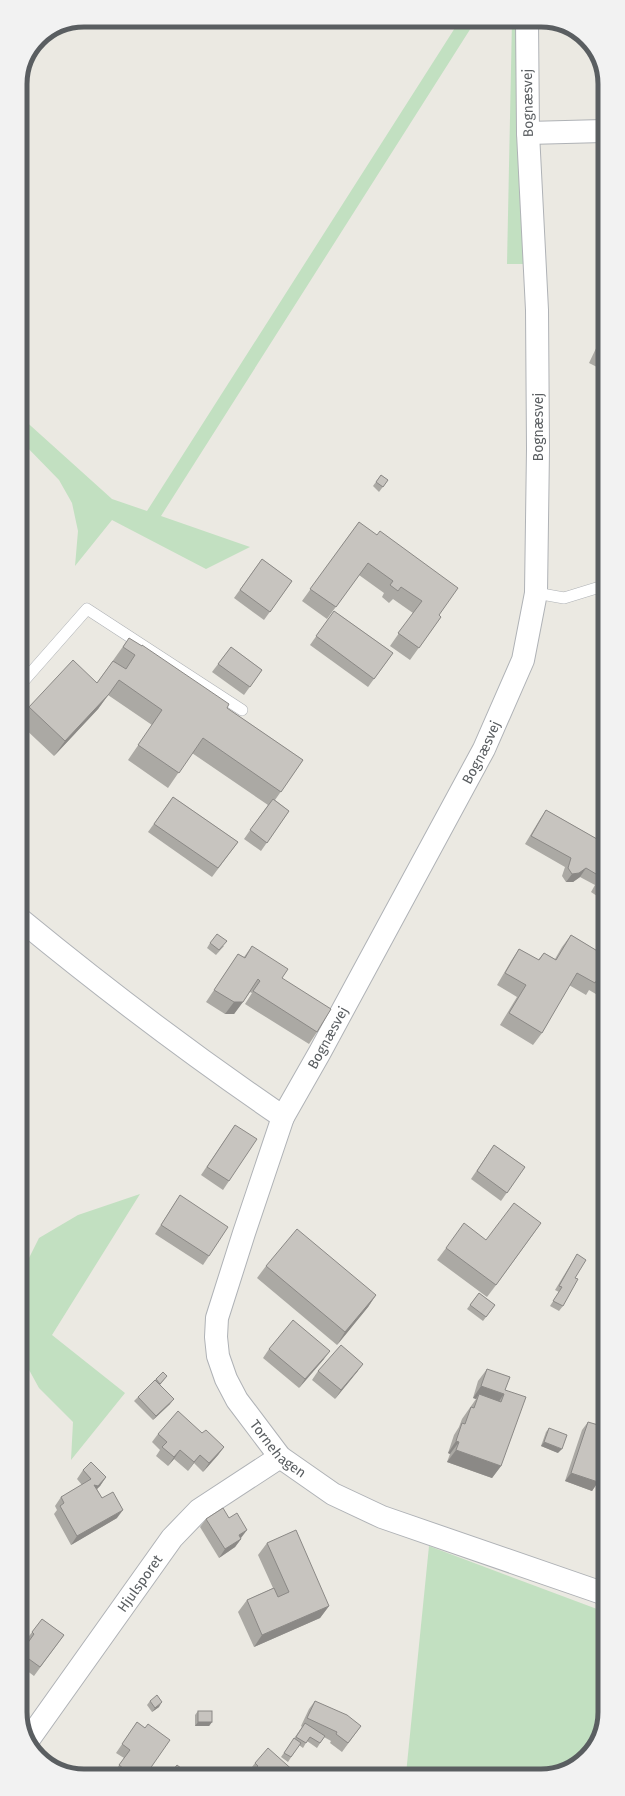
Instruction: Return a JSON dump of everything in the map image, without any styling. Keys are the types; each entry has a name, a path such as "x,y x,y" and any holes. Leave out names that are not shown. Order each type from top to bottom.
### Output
{"street":[{"name":"Bognæsvej","path":"283,1117 320,1052 484,749 522,660 536,594 538,449 537,310 528,133 527,27"},
{"path":"528,133 598,131"},
{"path":"27,925 79,968 166,1034 221,1075 283,1117"},
{"name":"Tornehagen","path":"283,1117 219,1312 216,1337 218,1356 226,1379 237,1400 280,1457 333,1494 382,1517 598,1592"},
{"name":"Hjulsporet","path":"32,1735 172,1538 199,1510 280,1457"}],"lane":[{"path":"536,594 564,598 598,588"},
{"path":"27,677 87,608 242,710"}],"green space":[{"path":"456,27 472,27 161,516 250,547 206,569 112,520 75,566 78,531 72,503 59,480 27,447 27,422 112,499 147,511"},
{"path":"512,27 520,27 525,264 507,264"},
{"path":"140,1194 52,1335 125,1393 71,1460 73,1422 39,1388 27,1366 27,1262 39,1238 78,1215"},
{"path":"429,1546 598,1609 597,1723 592,1737 586,1747 573,1759 563,1765 548,1769 407,1769"}],"building":[{"path":"381,475 388,480 383,487 376,482"},
{"path":"359,522 377,535 380,531 458,588 439,615 441,617 419,648 398,633 422,601 401,587 398,591 390,585 393,581 368,563 336,607 310,589"},
{"path":"262,559 292,581 270,612 240,590"},
{"path":"334,611 393,653 374,679 316,636"},
{"path":"129,638 142,645 229,704 227,708 303,760 281,792 203,738 179,773 138,745 162,710 119,680 109,694 65,741 29,707 73,660 97,683 113,661 126,669 135,655 123,647"},
{"path":"231,647 262,670 250,687 218,664"},
{"path":"173,797 238,842 218,868 154,824"},
{"path":"273,799 289,811 267,843 250,830"},
{"path":"546,810 598,840 598,875 586,868 579,873 572,874 568,868 571,858 531,836"},
{"path":"217,934 227,941 219,950 210,943"},
{"path":"571,935 598,951 598,978 595,983 577,973 542,1033 509,1013 526,985 505,973 519,949 539,960 544,953 556,960"},
{"path":"252,946 288,969 282,978 331,1009 317,1032 253,991 260,981 258,979 243,1002 234,1002 214,990 238,954 245,958"},
{"path":"235,1125 257,1139 229,1181 207,1167"},
{"path":"494,1145 525,1167 507,1193 477,1171"},
{"path":"180,1195 228,1227 209,1256 161,1225"},
{"path":"514,1203 541,1223 496,1285 446,1248 464,1223 486,1240"},
{"path":"297,1229 376,1295 345,1332 266,1266"},
{"path":"577,1254 586,1260 575,1278 578,1279 563,1306 553,1301 562,1287 559,1286"},
{"path":"479,1293 495,1305 486,1317 470,1305"},
{"path":"293,1320 330,1351 305,1379 269,1349"},
{"path":"341,1345 363,1364 341,1390 318,1371"},
{"path":"487,1369 510,1377 505,1390 526,1397 501,1466 456,1450 459,1442 456,1441 462,1423 465,1424 471,1407 474,1408 479,1394 501,1402 504,1394 481,1386"},
{"path":"163,1372 167,1376 160,1384 156,1379"},
{"path":"155,1380 174,1399 156,1416 138,1397"},
{"path":"178,1411 202,1433 206,1430 224,1447 209,1463 200,1455 194,1462 180,1450 174,1457 162,1447 167,1442 158,1434"},
{"path":"588,1422 598,1425 598,1482 571,1473"},
{"path":"549,1428 567,1435 562,1449 544,1442"},
{"path":"91,1462 106,1477 98,1486 94,1485 102,1498 113,1492 123,1510 77,1536 60,1506 64,1503 61,1497 91,1479 83,1470"},
{"path":"223,1508 229,1518 237,1513 247,1530 239,1535 241,1539 225,1549 206,1519"},
{"path":"296,1530 329,1606 262,1635 247,1600 274,1588 278,1597 289,1592 267,1543"},
{"path":"42,1619 64,1635 40,1667 27,1658 27,1644 34,1634 32,1632"},
{"path":"157,1695 162,1702 155,1708 150,1701"},
{"path":"315,1701 347,1715 361,1726 348,1743 336,1734 337,1732 307,1718"},
{"path":"198,1711 212,1711 212,1722 198,1722"},
{"path":"137,1722 145,1728 148,1724 170,1740 150,1769 124,1769 119,1765 130,1750 122,1744"},
{"path":"305,1723 325,1736 320,1743 310,1737 306,1743 296,1737"},
{"path":"294,1738 301,1743 291,1757 284,1753"},
{"path":"268,1748 292,1769 255,1769 258,1766 255,1763"},
{"path":"177,1765 182,1769 174,1769"}]}
